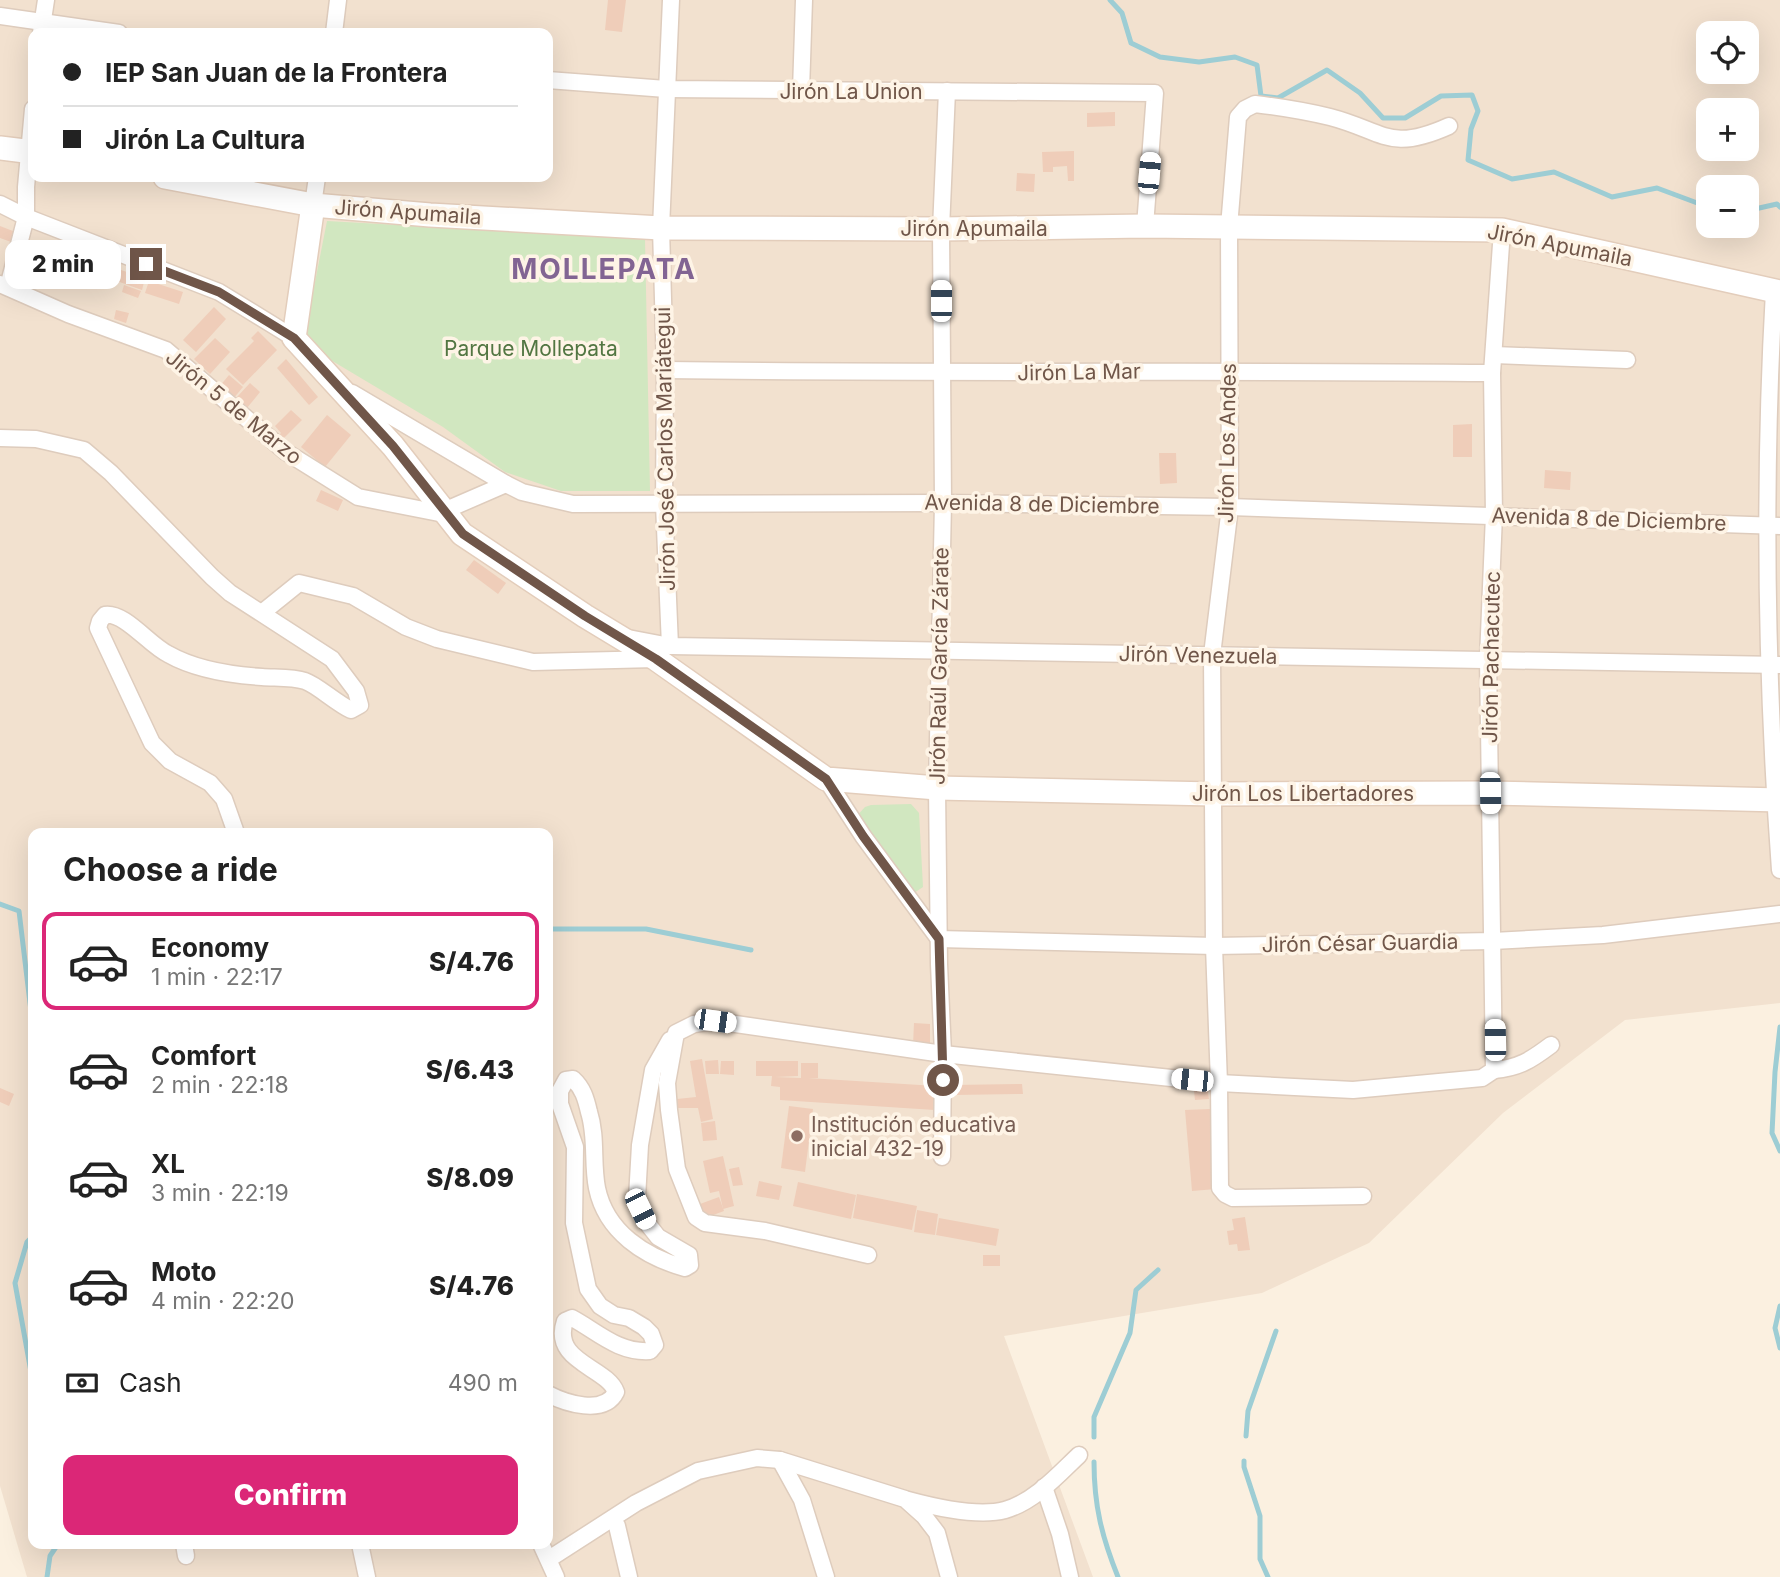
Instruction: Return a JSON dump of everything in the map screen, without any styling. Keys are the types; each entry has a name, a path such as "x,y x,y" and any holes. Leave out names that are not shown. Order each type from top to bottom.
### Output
{"street":[{"path":"0,16 42,28 46,0"},
{"path":"335,28 338,0"},
{"name":"Jirón José Carlos Mariátegui","path":"663,652 665,370 661,228 671,0"},
{"path":"801,91 804,0"},
{"name":"Jirón La Union","path":"553,80 666,89 1155,93 1145,226"},
{"name":"Jirón Raúl García Zárate","path":"942,1157 943,1054 937,788 943,503 941,229 947,91"},
{"name":"Jirón Los Andes","path":"1363,1196 1233,1198 1224,1194 1220,1188 1213,946 1212,655 1230,507 1229,227 1238,117 1245,109 1255,104 1332,118 1395,139 1415,139 1449,126"},
{"path":"0,148 28,152"},
{"path":"4,286 26,217 29,182"},
{"name":"Jirón Apumaila","path":"191,182 313,205 430,215 661,228 941,229 1145,226 1502,230 1777,291"},
{"path":"294,338 316,182"},
{"path":"0,204 26,217 219,292 294,338 393,446 463,534 617,635 663,652 826,779 863,836 939,939"},
{"name":"Jirón Pachacutec","path":"1488,1074 1493,941 1488,659 1494,515 1492,373 1502,230"},
{"name":"Jirón 5 de Marzo","path":"4,286 68,314 166,350 286,452 358,497 444,512"},
{"path":"1777,291 1773,526 1780,870"},
{"path":"1494,355 1627,360"},
{"name":"Jirón La Mar","path":"665,370 941,374 1228,371 1492,373"},
{"name":"Avenida 8 de Diciembre","path":"334,383 506,484 522,492 573,504 943,503 1230,507 1773,526"},
{"path":"0,438 36,439 84,450 111,473 230,593 332,659 356,691 360,705 351,710 306,681 247,676 188,663 150,643 121,617 105,615 98,628 152,743 170,761 210,783 224,799 234,828"},
{"path":"444,512 506,484"},
{"name":"Jirón Venezuela","path":"263,612 299,583 354,596 406,627 437,639 533,662 663,652 939,651 1774,665"},
{"name":"Jirón Los Libertadores","path":"826,779 937,788 1213,794 1490,793 1777,800"},
{"name":"Jirón César Guardia","path":"939,939 1213,946 1493,941 1603,935 1780,914"},
{"path":"553,1396 577,1405 595,1405 608,1401 616,1392 610,1381 571,1354 562,1329 565,1321 572,1318 616,1347 650,1351 655,1345 651,1334 644,1327 600,1306 588,1289 574,1223 575,1147 560,1104 560,1091 566,1080 573,1079 583,1090 594,1137 597,1188 610,1221 633,1244 647,1253 666,1263 685,1268 692,1261 689,1255 658,1237 647,1223 637,1198 640,1145 653,1070 676,1033 694,1024 715,1021 943,1054 1219,1083 1353,1090 1513,1069 1551,1045"},
{"path":"676,1033 667,1083 668,1110 677,1169 696,1217 705,1223 765,1231 868,1255"},
{"path":"548,1559 636,1503 698,1471 743,1459 780,1460 923,1504 987,1512 1005,1510 1022,1502 1044,1487 1079,1455"},
{"path":"780,1460 802,1500 826,1577"},
{"path":"1044,1487 1060,1534 1070,1577"},
{"path":"905,1499 924,1516 937,1533 949,1577"},
{"path":"612,1519 617,1527 629,1577"},
{"path":"361,1549 367,1577"},
{"path":"543,1549 556,1577"}],"shaded area":[{"path":"0,0 1780,0 1780,1003 1625,1020 1503,1113 1369,1243 1262,1293 1004,1336 1093,1577 27,1577 0,1486"}],"green space":[{"name":"Parque Mollepata","path":"327,221 645,239 650,491 561,491 505,472 443,427 329,359 304,338"},
{"path":"911,804 919,813 923,887 914,893 855,818 865,807 871,805"}],"building":[{"path":"608,0 626,0 622,32 605,30"},
{"path":"1115,112 1115,126 1087,127 1087,113"},
{"path":"1074,151 1074,181 1068,181 1067,166 1053,167 1053,172 1043,172 1042,152"},
{"path":"1017,173 1035,174 1034,192 1016,191"},
{"path":"0,226 18,233 14,243 0,238"},
{"path":"49,244 62,248 58,261 45,256"},
{"path":"97,261 109,265 102,285 89,281"},
{"path":"118,269 145,278 142,290 114,280"},
{"path":"149,281 183,292 179,304 145,293"},
{"path":"124,285 141,291 138,298 122,292"},
{"path":"214,307 226,319 196,352 183,340"},
{"path":"116,310 129,313 126,323 114,319"},
{"path":"258,331 277,350 243,385 226,369 254,341 251,338"},
{"path":"215,338 230,352 210,374 194,359"},
{"path":"286,359 318,397 309,405 277,368"},
{"path":"229,375 243,387 233,399 219,387"},
{"path":"250,383 260,392 247,408 236,398"},
{"path":"291,410 302,420 281,441 277,437 281,433 275,426"},
{"path":"327,415 351,435 325,467 301,447"},
{"path":"1472,424 1472,457 1453,457 1453,425"},
{"path":"1159,453 1176,453 1177,483 1160,484"},
{"path":"1545,470 1571,472 1570,490 1544,488"},
{"path":"321,490 343,500 338,511 316,501"},
{"path":"474,560 506,583 498,594 466,570"},
{"path":"914,1023 930,1024 930,1046 913,1045"},
{"path":"702,1059 713,1119 701,1122 698,1108 678,1108 677,1099 696,1097 690,1061"},
{"path":"718,1060 719,1074 706,1074 705,1061"},
{"path":"721,1061 734,1061 734,1075 720,1074"},
{"path":"756,1061 798,1061 798,1076 775,1077 801,1078 801,1063 818,1063 818,1078 808,1078 936,1086 935,1110 780,1100 780,1087 771,1086 772,1076 756,1076"},
{"path":"1022,1084 1023,1094 953,1095 953,1085"},
{"path":"0,1088 14,1094 9,1106 0,1102"},
{"path":"1208,1090 1209,1099 1195,1100 1194,1091"},
{"path":"789,1106 813,1109 805,1172 781,1168"},
{"path":"1210,1109 1216,1189 1192,1191 1185,1110"},
{"path":"715,1121 717,1140 703,1141 701,1123"},
{"path":"723,1156 734,1206 723,1209 719,1191 710,1193 703,1161"},
{"path":"739,1167 743,1185 733,1186 729,1169"},
{"path":"759,1181 782,1186 779,1200 756,1196"},
{"path":"798,1182 856,1195 851,1219 793,1206"},
{"path":"857,1194 917,1206 912,1230 853,1218"},
{"path":"719,1197 724,1211 705,1218 700,1204"},
{"path":"917,1210 938,1214 935,1235 914,1232"},
{"path":"1245,1217 1250,1250 1238,1251 1237,1244 1229,1245 1227,1231 1234,1230 1232,1219"},
{"path":"939,1218 999,1229 996,1246 936,1235"},
{"path":"983,1255 1000,1255 1000,1266 983,1266"}],"waterway":[{"path":"1110,0 1122,13 1131,43 1160,57 1199,62 1235,57 1257,65 1261,96 1278,98 1327,70 1360,93 1383,118 1405,118 1441,96 1472,95 1478,111 1471,129 1468,160 1512,179 1554,172 1612,197 1657,188 1696,203"},
{"path":"1759,208 1777,204 1780,207"},
{"path":"0,904 19,911 28,986"},
{"path":"553,929 646,929 751,950"},
{"path":"1780,1027 1772,1133 1780,1151"},
{"path":"28,1241 15,1283 28,1355"},
{"path":"1094,1437 1094,1417 1130,1333 1136,1290 1158,1270"},
{"path":"1780,1306 1775,1328 1780,1348"},
{"path":"1246,1436 1248,1411 1276,1331"},
{"path":"1244,1461 1260,1516 1260,1559 1268,1577"},
{"path":"1094,1462 1100,1521 1118,1577"},
{"path":"47,1577 50,1556 55,1549"}],"place":[{"name":"Institución educativa inicial 432-19","path":"797,1136"}],"district":[{"name":"MOLLEPATA","path":"604,269"}],"route":[{"path":"146,264 219,292 294,338 393,446 463,534 585,616 656,659 826,779 863,836 939,939 943,1080"}]}
